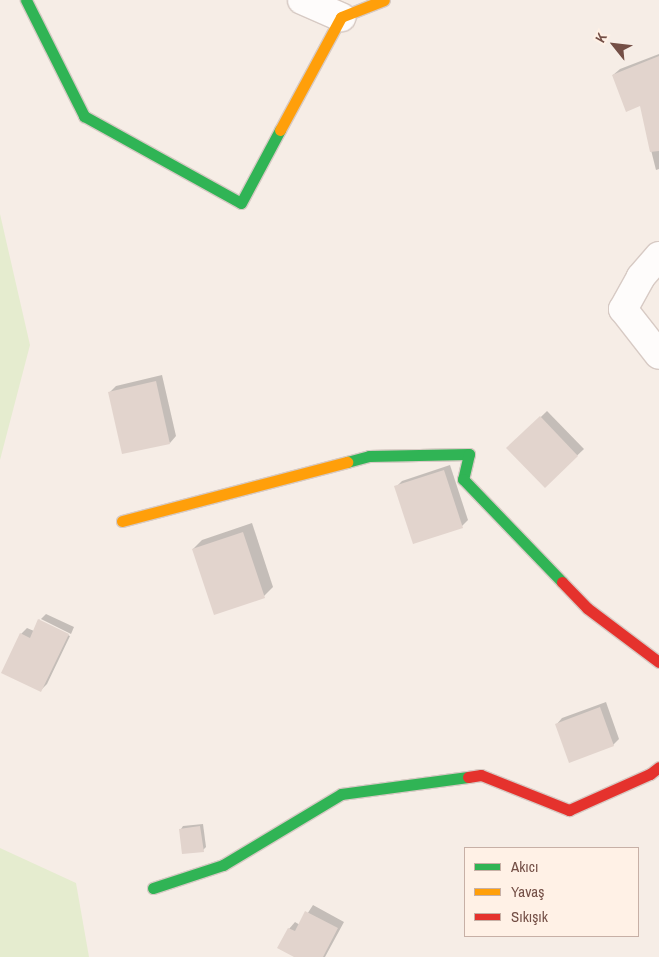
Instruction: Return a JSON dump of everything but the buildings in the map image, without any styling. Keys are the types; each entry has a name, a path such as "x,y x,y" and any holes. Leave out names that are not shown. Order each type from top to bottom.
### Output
{"street":[{"path":"26,0 84,116 240,203 341,17 384,0"},
{"path":"302,0 341,17"},
{"path":"659,256 641,277 624,309 659,355"},
{"path":"122,521 369,456 469,454 463,479 587,608 659,662"},
{"path":"153,888 223,865 341,794 481,775 569,810 650,774 659,767"}],"green space":[{"path":"0,214 30,345 0,460"},
{"path":"0,848 76,883 89,957 0,957"}],"traffic: fast":[{"path":"26,0 84,116 241,203 280,130"},
{"path":"347,462 369,456 469,454 463,479 562,582"},
{"path":"153,888 223,865 341,794 468,777"}],"traffic: slow":[{"path":"280,130 341,17 384,0"},
{"path":"122,521 347,462"}],"traffic: jam":[{"path":"562,582 587,608 659,662"},
{"path":"468,777 481,775 569,810 650,774 659,767"}]}
